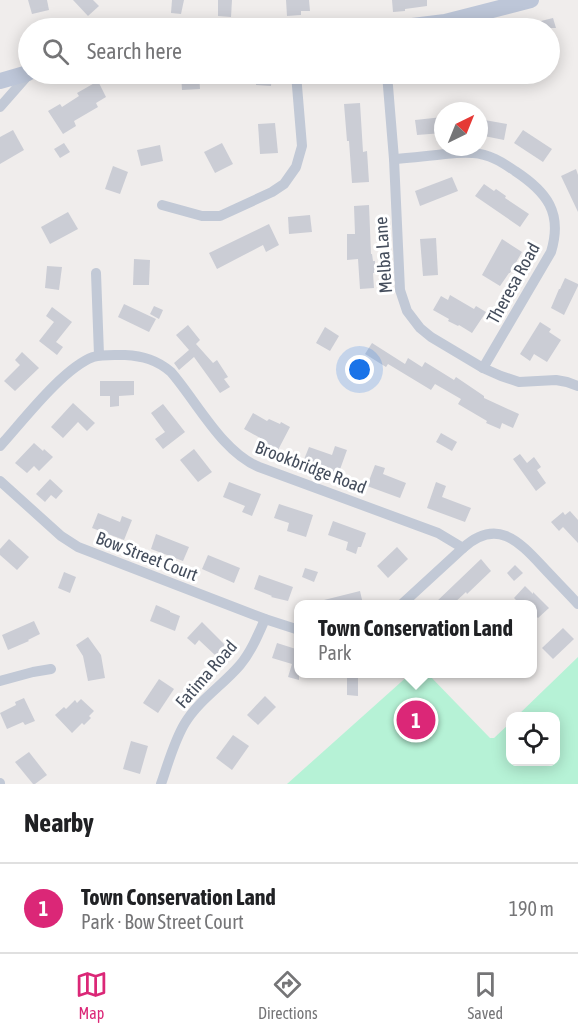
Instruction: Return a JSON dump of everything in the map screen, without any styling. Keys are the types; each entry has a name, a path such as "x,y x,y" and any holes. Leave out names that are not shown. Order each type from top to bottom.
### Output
{"street":[{"path":"461,18 531,0"},
{"path":"0,81 18,76"},
{"path":"0,107 20,84"},
{"path":"162,205 195,215 214,217 272,192 284,184 293,173 301,153 297,84"},
{"name":"Melba Lane","path":"388,84 394,159 399,283 410,317 425,332 483,368 501,376 519,382 556,380 567,381 578,386"},
{"name":"Theresa Road","path":"394,159 467,152 482,154 496,159 528,179 543,193 548,202 555,222 551,252 483,368"},
{"path":"96,273 99,355"},
{"name":"Brookbridge Road","path":"0,446 64,376 81,363 99,355 144,357 165,367 177,379 229,447 252,464 438,533 463,548"},
{"name":"Bow Street Court","path":"0,481 62,536 78,547 265,620 294,629"},
{"path":"406,600 474,539 491,534 505,535 524,546 578,604"},
{"name":"Fatima Road","path":"161,784 185,722 241,664 265,620"},
{"path":"0,681 51,669"}],"green space":[{"path":"578,657 578,784 287,784 406,678 432,678 490,738 494,738 506,727 506,766 560,766 560,712 521,712"}],"building":[{"path":"28,0 47,0 49,10 32,14"},
{"path":"73,0 93,0 99,6 88,16"},
{"path":"172,0 184,0 181,14 171,13"},
{"path":"218,0 232,0 231,17 218,16"},
{"path":"286,0 309,0 310,11 301,11 301,15 287,16"},
{"path":"392,0 427,0 427,6 393,12"},
{"path":"93,84 100,84 106,97 96,103 98,107 74,121 76,126 63,134 48,111 60,104 62,107 79,96 77,93"},
{"path":"182,84 200,84 200,89 182,90"},
{"path":"256,84 271,84 271,86"},
{"path":"360,103 363,152 367,151 369,182 352,183 344,104"},
{"path":"434,118 434,134 417,135 415,120"},
{"path":"488,121 507,124 504,140 488,137"},
{"path":"275,123 278,153 260,154 258,124"},
{"path":"13,130 24,150 0,164 0,137"},
{"path":"523,130 552,149 543,162 514,143"},
{"path":"64,143 70,152 60,158 54,149"},
{"path":"222,143 233,164 215,173 204,152"},
{"path":"160,145 163,161 141,166 137,150"},
{"path":"113,166 128,172 120,194 105,189"},
{"path":"576,169 578,175 578,212 561,176"},
{"path":"452,177 458,191 420,206 415,191"},
{"path":"484,184 494,191 496,189 529,214 520,227 475,196"},
{"path":"369,205 371,254 375,261 374,288 360,289 358,259 347,260 347,234 355,234 354,206"},
{"path":"68,212 78,229 50,244 41,227"},
{"path":"310,215 312,232 289,234 288,217"},
{"path":"269,224 279,245 266,252 263,245 217,269 209,253"},
{"path":"436,238 438,275 423,276 420,239"},
{"path":"502,239 522,252 500,286 482,275"},
{"path":"134,259 150,260 149,285 133,285"},
{"path":"47,266 62,267 59,290 45,288"},
{"path":"565,278 578,286 564,315 551,308"},
{"path":"450,295 474,309 476,306 486,312 472,333 448,321 449,319 433,310 441,296 448,300"},
{"path":"124,304 156,319 149,332 118,317"},
{"path":"154,306 163,310 159,319 150,314"},
{"path":"52,307 72,322 56,342 63,347 57,355 39,341 54,322 46,316"},
{"path":"540,322 551,329 549,332 561,340 547,362 534,354 530,361 520,354"},
{"path":"188,325 200,340 196,344 213,363 217,360 228,377 224,379 230,387 220,393 194,357 179,370 174,363 189,350 176,335"},
{"path":"325,327 339,336 330,351 316,343"},
{"path":"372,343 405,364 408,358 422,367 425,362 454,380 456,377 484,398 519,414 513,428 502,423 500,429 486,423 487,421 458,404 461,399 435,384 431,390 388,364 386,367 365,354"},
{"path":"22,352 39,368 15,391 4,381 20,365 15,360"},
{"path":"100,381 134,381 134,395 119,396 119,406 110,407 110,396 100,396"},
{"path":"73,403 95,423 87,431 78,422 63,438 51,427"},
{"path":"163,404 185,432 163,449 155,439 165,432 151,413"},
{"path":"253,413 267,421 269,419 280,424 281,422 290,427 278,450 244,429"},
{"path":"441,433 457,442 452,451 436,442"},
{"path":"34,443 53,457 39,471 34,466 27,473 15,463"},
{"path":"335,446 347,450 338,475 303,462 309,447 332,455"},
{"path":"194,449 212,472 198,482 180,460"},
{"path":"520,454 527,463 534,457 541,467 537,470 546,483 536,491 513,459"},
{"path":"375,465 385,468 383,474 406,483 400,498 367,486"},
{"path":"50,479 63,491 56,499 51,495 45,502 36,494"},
{"path":"229,482 261,494 252,516 242,512 245,506 223,497"},
{"path":"436,482 446,486 442,497 471,508 465,522 427,508"},
{"path":"279,504 313,515 306,537 287,531 289,523 274,518"},
{"path":"570,511 578,520 578,543 563,527 559,531 551,522 563,512 565,515"},
{"path":"98,513 120,522 122,516 132,520 124,540 92,528"},
{"path":"333,521 366,533 356,554 346,550 348,542 328,535"},
{"path":"156,534 189,547 183,561 151,549"},
{"path":"9,539 29,557 17,570 0,555 0,549"},
{"path":"397,547 408,559 388,578 377,566"},
{"path":"208,555 240,568 234,583 202,569"},
{"path":"481,559 491,571 457,600 438,600"},
{"path":"515,565 523,573 514,581 507,573"},
{"path":"305,568 318,572 314,582 302,577"},
{"path":"64,572 76,577 70,593 58,588"},
{"path":"259,575 293,587 288,601 271,597 254,589"},
{"path":"525,586 549,608 538,618 537,600 516,600 514,598"},
{"path":"360,591 362,600 324,600"},
{"path":"156,605 180,616 175,631 150,621"},
{"path":"34,621 40,634 8,650 2,635"},
{"path":"202,622 226,646 216,656 199,640 195,645 187,638"},
{"path":"563,628 574,639 553,659 542,648"},
{"path":"88,637 101,655 105,678 88,681 83,656 76,645"},
{"path":"277,643 294,648 294,678 299,678 299,680 288,677 292,664 272,658"},
{"path":"347,678 358,678 358,696 347,695"},
{"path":"159,679 174,689 158,713 143,703"},
{"path":"265,696 276,707 258,725 247,715"},
{"path":"24,698 35,721 25,725 23,722 7,729 0,713"},
{"path":"81,699 94,711 84,725 82,723 72,733 55,715 75,700 77,703"},
{"path":"233,735 249,746 232,770 216,758"},
{"path":"131,741 148,746 140,774 123,769"},
{"path":"29,752 47,775 35,784 15,762"}],"place":[{"name":"Town Conservation Land","path":"416,720"}]}
